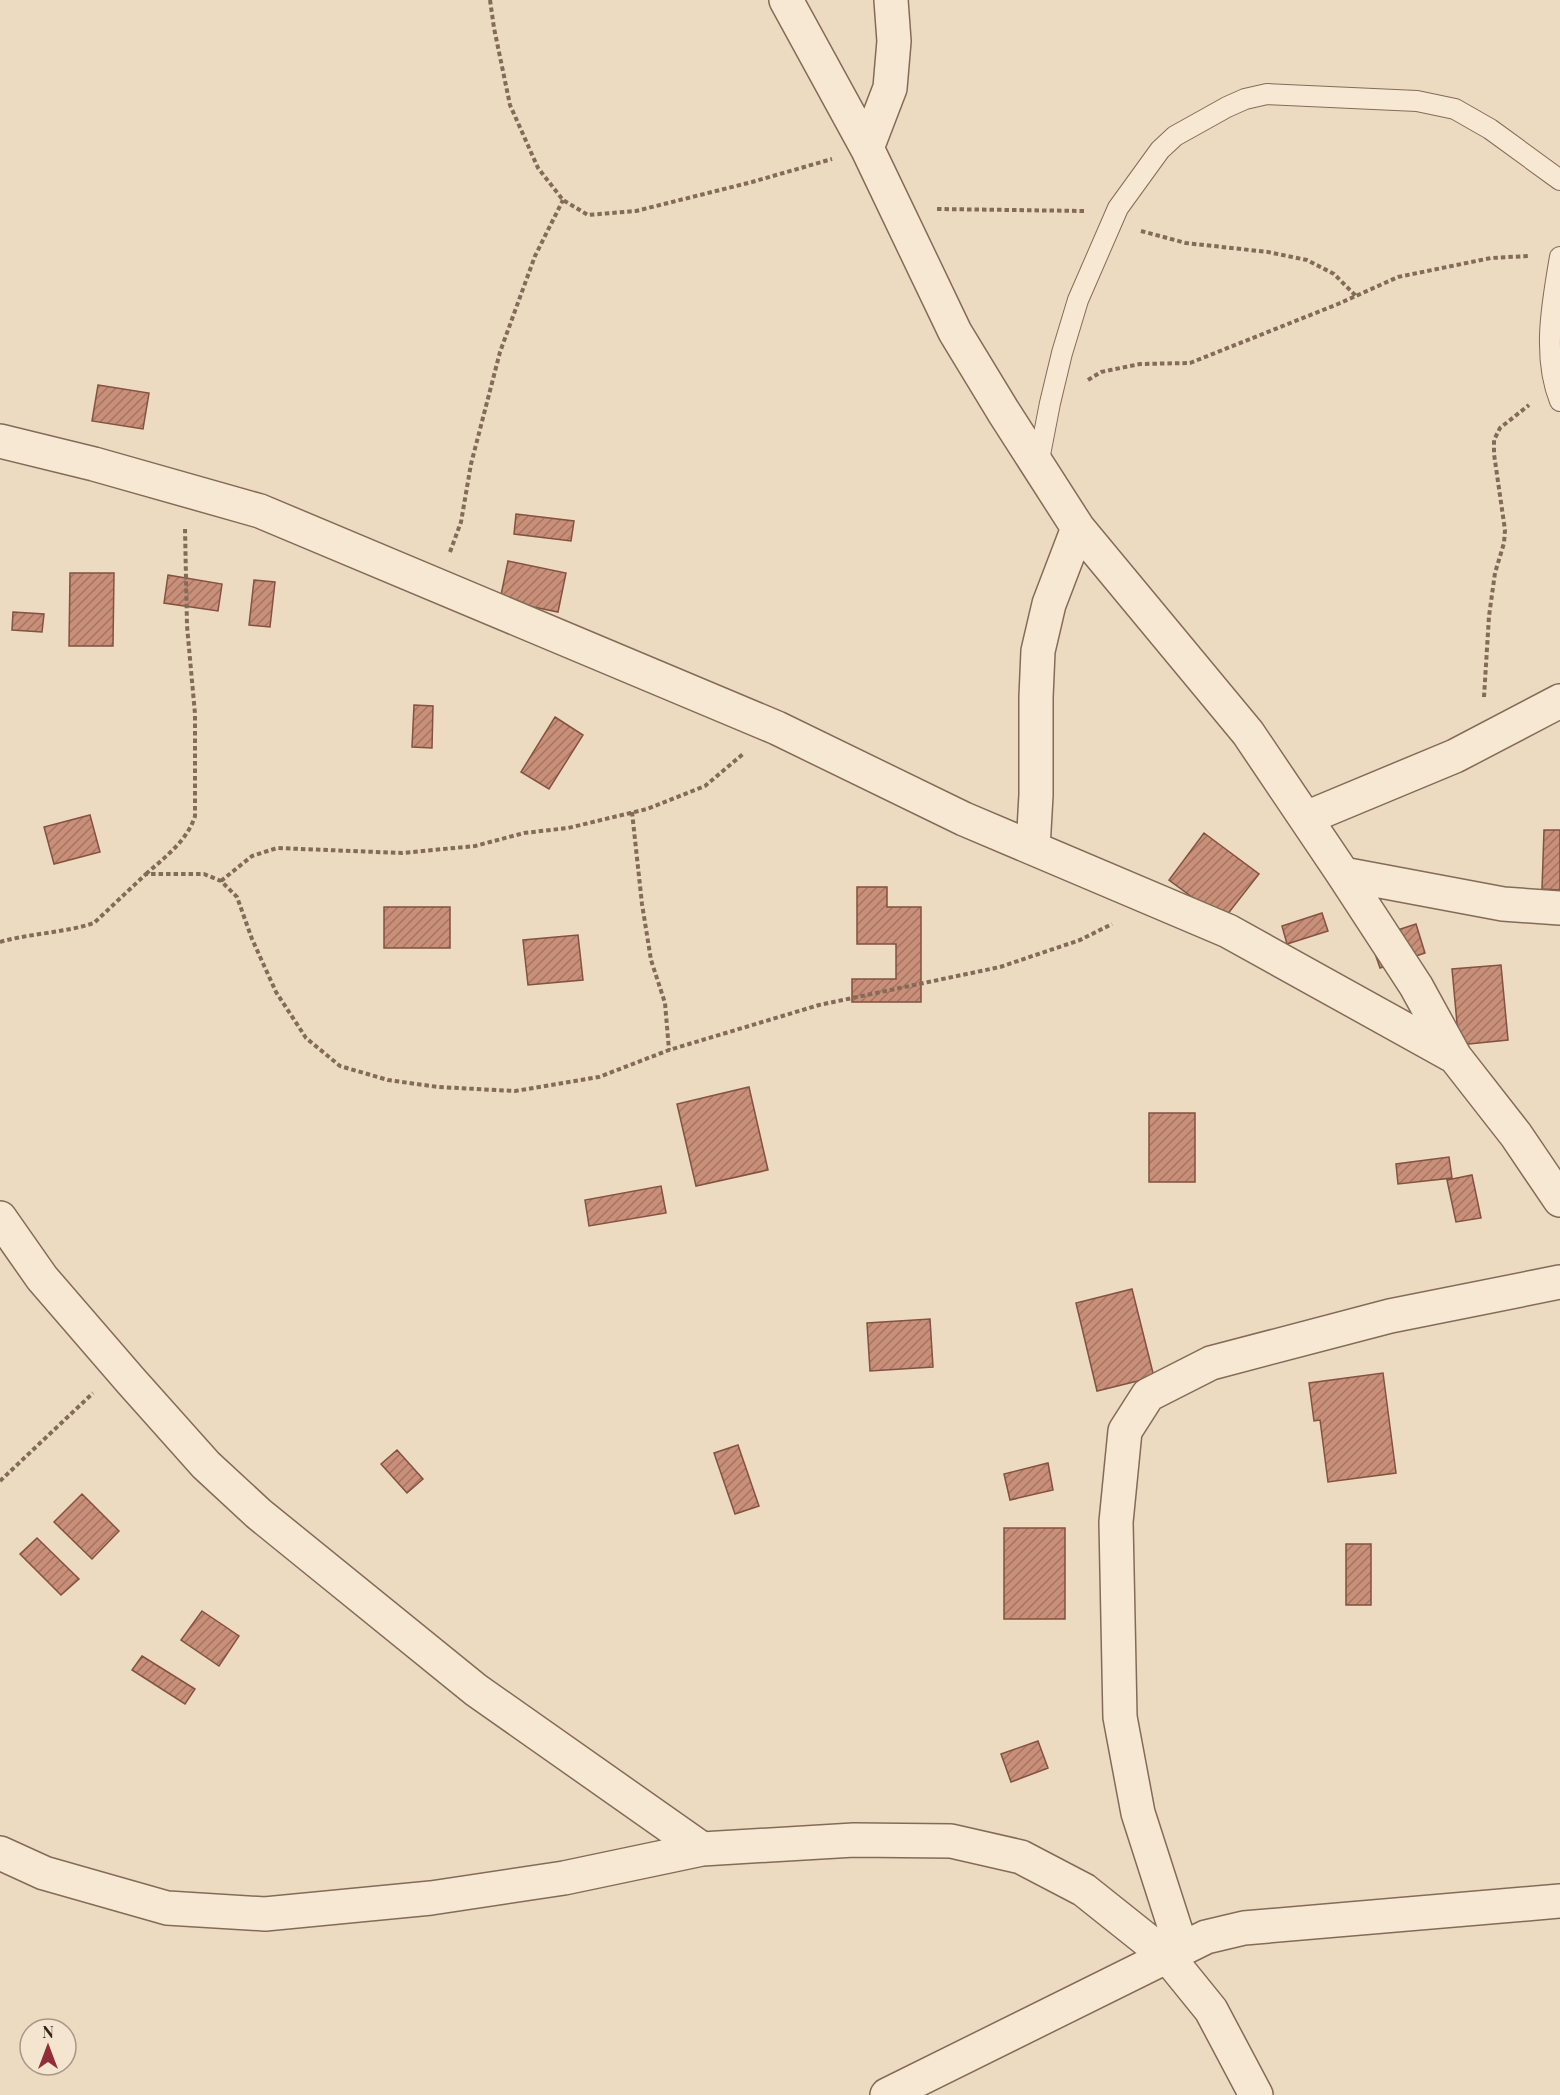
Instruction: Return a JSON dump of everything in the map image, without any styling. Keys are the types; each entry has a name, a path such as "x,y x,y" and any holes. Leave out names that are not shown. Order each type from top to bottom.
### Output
{"street":[{"path":"786,0 867,148 955,332 1078,528 1248,733 1416,986 1455,1057 1516,1135 1560,1200"},
{"path":"867,148 890,88 894,41 891,0"},
{"path":"0,441 260,511 777,728 964,819 1228,931 1455,1057"},
{"path":"1033,848 1038,651 1049,604 1078,528"},
{"path":"1306,818 1435,764 1560,701"},
{"path":"1343,874 1503,904 1560,908"},
{"path":"0,1218 42,1278 206,1465 259,1514 476,1690 702,1849"},
{"path":"1256,2095 1211,2010 1175,1954 1138,1814 1120,1717 1116,1522 1125,1431 1148,1395 1211,1363 1390,1316 1560,1282"},
{"path":"0,1853 44,1873 167,1908 265,1914 431,1898 564,1878 702,1849 854,1840 951,1841 1021,1857 1084,1890 1175,1954"},
{"path":"887,2095 1206,1937 1244,1928 1560,1900"}],"lane":[{"path":"1038,465 1062,352 1078,300 1113,218 1160,150 1175,136 1227,107 1245,99 1267,94 1417,101 1455,109 1490,129 1560,180"},
{"path":"1557,392 1551,376 1551,321 1560,257"}],"path":[{"path":"490,0 510,105 538,168 563,200 588,215 636,211 752,182 867,148"},
{"path":"438,585 461,522 471,464 500,352 536,256 563,200"},
{"path":"896,207 1113,218 1186,243 1269,252 1306,260 1334,274 1356,296"},
{"path":"1050,403 1101,372 1140,364 1190,363 1398,277 1491,258 1531,256"},
{"path":"1476,745 1486,685 1489,616 1495,573 1504,543 1505,530 1494,440 1500,428 1557,392"},
{"path":"0,942 94,923 174,848 191,828 195,816 195,714 187,626 184,489"},
{"path":"221,881 252,856 277,848 402,853 475,846 524,833 568,828 647,809 705,786 777,728"},
{"path":"632,812 642,904 651,960 665,1003 669,1050"},
{"path":"146,874 204,874 221,881 237,897 252,939 276,992 306,1038 340,1066 388,1080 438,1087 515,1091 599,1077 669,1050 819,1005 1000,967 1080,940 1158,901"},
{"path":"0,1481 120,1367"}],"building":[{"path":"98,385 149,393 143,429 92,421"},
{"path":"516,514 574,521 571,541 514,534"},
{"path":"508,561 566,573 558,612 500,600"},
{"path":"70,573 114,573 113,646 69,646"},
{"path":"168,575 222,584 218,611 164,603"},
{"path":"254,580 275,582 270,627 249,625"},
{"path":"13,612 44,614 42,632 12,630"},
{"path":"414,705 433,706 432,748 412,747"},
{"path":"555,717 583,735 549,789 521,772"},
{"path":"90,815 100,852 54,864 44,827"},
{"path":"1544,830 1560,830 1560,890 1542,889"},
{"path":"1204,833 1259,874 1223,920 1169,880"},
{"path":"857,887 887,887 887,907 921,907 921,1002 852,1002 852,979 896,979 896,944 857,944"},
{"path":"384,907 450,907 450,948 384,948"},
{"path":"1322,913 1328,931 1287,944 1282,926"},
{"path":"1416,924 1425,953 1380,968 1370,939"},
{"path":"578,935 583,980 528,985 523,940"},
{"path":"1501,965 1508,1040 1459,1045 1452,969"},
{"path":"749,1087 768,1170 696,1186 677,1104"},
{"path":"1149,1113 1195,1113 1195,1182 1149,1182"},
{"path":"1449,1157 1452,1178 1398,1184 1396,1164"},
{"path":"1472,1175 1481,1218 1456,1222 1447,1180"},
{"path":"661,1186 666,1213 589,1226 585,1200"},
{"path":"1132,1289 1154,1377 1097,1391 1076,1303"},
{"path":"930,1319 933,1367 870,1371 867,1323"},
{"path":"1383,1373 1396,1473 1328,1482 1320,1420 1314,1421 1309,1383"},
{"path":"738,1445 759,1506 735,1514 714,1453"},
{"path":"397,1450 423,1479 407,1493 381,1464"},
{"path":"1048,1463 1053,1490 1010,1500 1004,1474"},
{"path":"82,1494 119,1531 92,1559 54,1522"},
{"path":"1004,1528 1065,1528 1065,1619 1004,1619"},
{"path":"37,1538 79,1579 61,1595 20,1554"},
{"path":"1346,1544 1371,1544 1371,1605 1346,1605"},
{"path":"202,1611 239,1636 219,1666 181,1640"},
{"path":"142,1656 195,1689 185,1704 132,1670"},
{"path":"1038,1741 1048,1768 1011,1782 1001,1754"}]}
